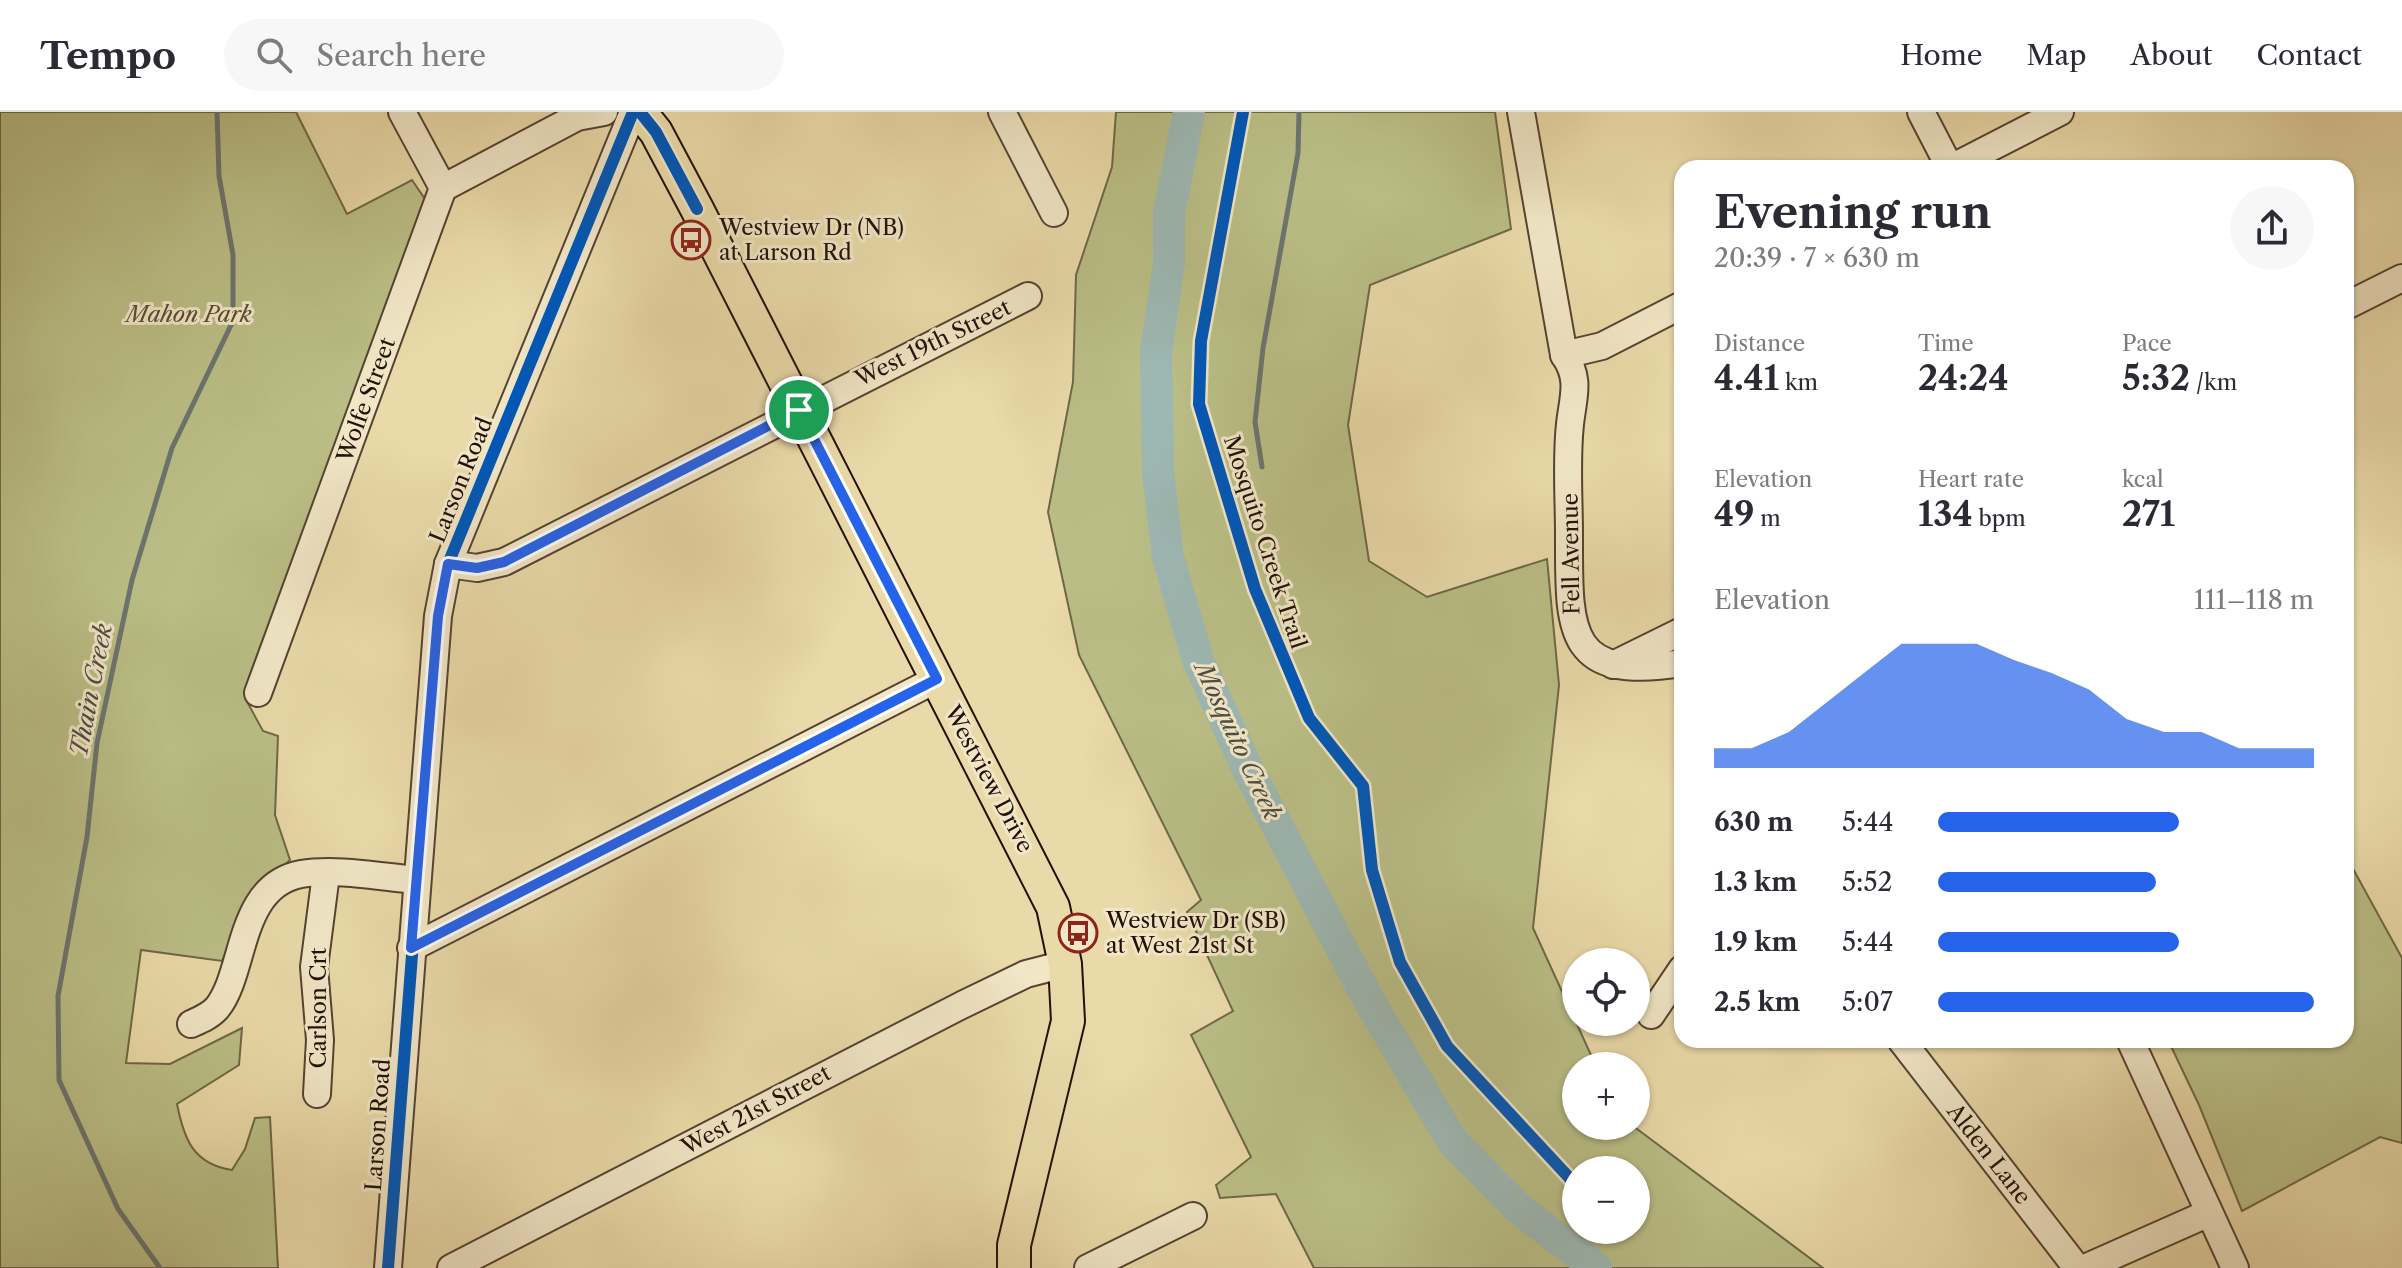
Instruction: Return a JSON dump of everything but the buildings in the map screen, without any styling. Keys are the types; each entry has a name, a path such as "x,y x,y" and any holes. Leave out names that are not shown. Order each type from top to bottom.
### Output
{"main road":[{"name":"Westview Drive","path":"640,112 656,132 677,170 1041,879 1060,932 1068,1021 1014,1245 1014,1268"}],"street":[{"path":"402,112 443,188 577,117 604,112"},
{"name":"Larson Road","path":"388,1268 438,616 448,564 633,112"},
{"path":"1002,112 1054,213"},
{"name":"Fell Avenue","path":"1521,112 1564,355 1574,368 1576,396 1570,424 1570,615 1584,647 1600,660 1613,665"},
{"path":"1921,112 1946,160"},
{"path":"1966,160 2060,112"},
{"name":"Wolfe Street","path":"258,693 443,188"},
{"path":"2354,302 2402,278"},
{"name":"West 19th Street","path":"448,564 477,568 504,562 1028,296"},
{"path":"1564,355 1602,346 1674,309"},
{"path":"1613,665 1674,635"},
{"path":"1613,665 1645,669 1674,664"},
{"path":"411,948 937,679"},
{"path":"191,1024 220,1005 243,936 265,895 281,882 300,874 417,880"},
{"name":"Carlson Crt","path":"317,1094 320,1040 314,967 326,874"},
{"name":"West 21st Street","path":"451,1268 909,1031 1026,974 1065,964"},
{"path":"1651,1015 1674,981"},
{"name":"Alden Lane","path":"1907,1048 2077,1268"},
{"path":"2134,1048 2235,1268"},
{"path":"2085,1268 2209,1213"},
{"path":"1088,1268 1193,1216"}],"green space":[{"name":"Mahon Park","path":"0,112 296,112 347,214 412,180 429,205 245,698 263,731 278,736 275,815 290,860 253,895 222,961 141,950 126,1063 170,1064 242,1028 239,1065 177,1104 192,1148 208,1162 232,1170 245,1149 255,1118 270,1117 278,1268 0,1268"},
{"path":"1116,112 1495,112 1511,229 1370,285 1348,425 1369,561 1427,597 1547,559 1559,685 1533,928 1562,992 1562,1036 1582,1036 1590,1052 1562,1052 1562,1140 1650,1139 1823,1268 1314,1268 1276,1194 1220,1198 1216,1185 1251,1157 1191,1035 1233,1011 1187,912 1201,900 1079,655 1048,512 1073,382 1076,275 1112,167"},
{"path":"2354,871 2402,958 2402,1143 2380,1137 2242,1211 2199,1105 2172,1048 2354,1048"}],"waterway":[{"name":"Thain Creek","path":"160,1268 118,1209 59,1080 58,996 87,837 97,743 132,580 172,448 233,321 233,255 219,176 217,112"},
{"name":"Mosquito Creek","path":"1189,112 1169,213 1169,263 1156,351 1158,472 1168,557 1198,660 1248,770 1368,999 1453,1142 1518,1208 1596,1268"},
{"path":"1262,467 1255,422 1263,348 1298,153 1299,112"}],"cycle path":[{"path":"388,1268 438,616 448,564 633,112"},
{"path":"640,112 656,132 697,209"},
{"name":"Mosquito Creek Trail","path":"1243,112 1201,341 1199,404 1255,589 1309,718 1363,786 1372,870 1400,962 1447,1046 1562,1170"}],"place":[{"name":"Westview Dr (NB) at Larson Rd","path":"691,240"},
{"name":"Westview Dr (SB) at West 21st St","path":"1078,933"}],"route":[{"path":"799,410 937,679 411,948 438,616 448,564 477,568 504,562 799,410"}]}
